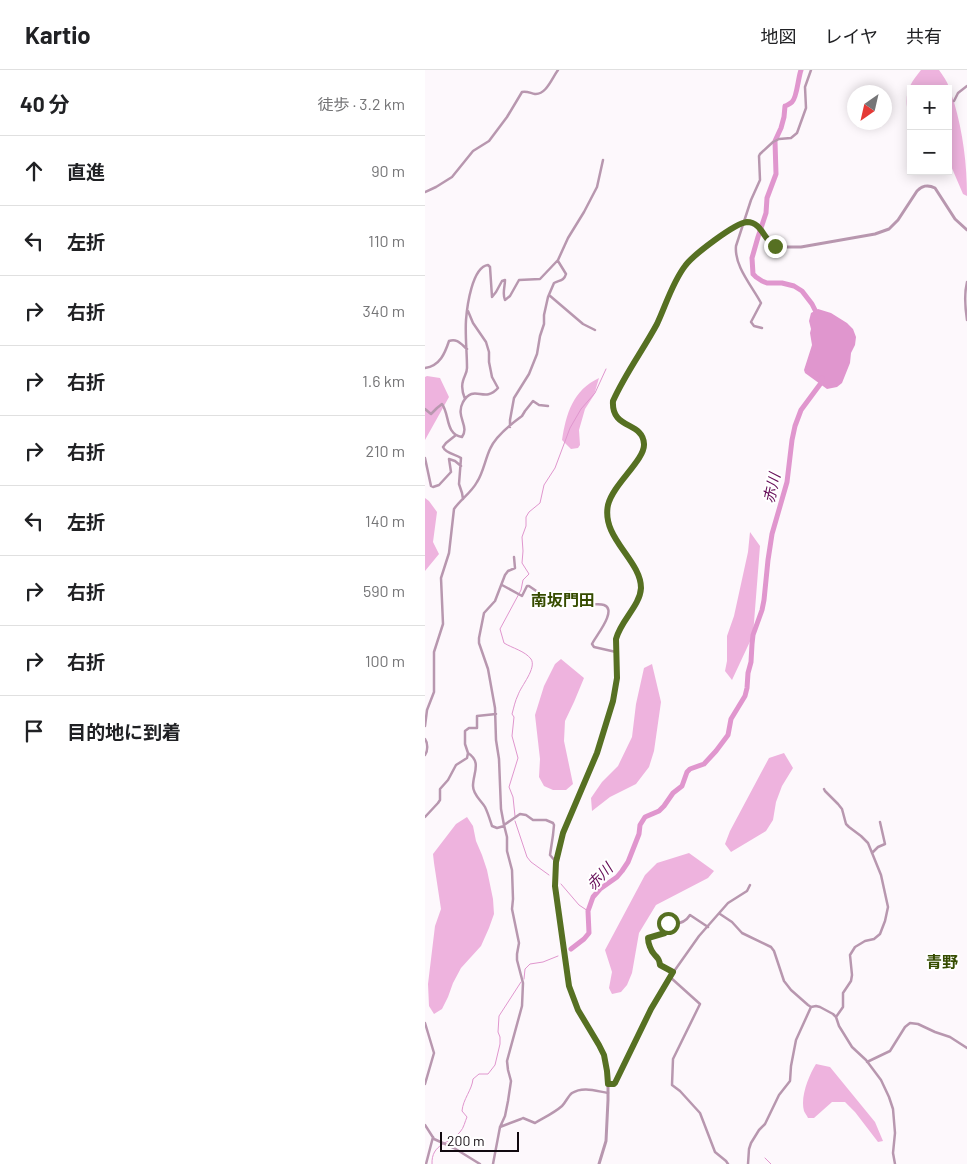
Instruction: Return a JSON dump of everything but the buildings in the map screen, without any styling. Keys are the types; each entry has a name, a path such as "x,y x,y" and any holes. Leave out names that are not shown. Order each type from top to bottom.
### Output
{"street":[{"path":"425,192 452,177 473,151 489,141 507,117 522,92 541,93 558,70"},
{"path":"762,328 755,326 751,322 761,303 739,263 736,251 737,242 751,200 761,180 759,156 773,142 779,139 791,138 797,133 806,108 805,87 811,70"},
{"path":"953,101 958,93 967,85"},
{"path":"465,399 462,382 467,372 467,310 477,274 485,265 490,267 492,297 502,281 505,280 503,296 505,300 519,280 540,279 558,261 568,238 585,212 597,187 603,160"},
{"path":"599,1164 606,1141 607,1071 604,1055 578,1010 569,986 556,896 555,873 563,833 597,753 613,701 617,678 616,639 622,624 637,603 640,592 641,582 612,532 608,521 607,508 614,490 641,455 644,441 640,433 622,422 615,415 613,401 656,324 685,266 706,247 738,225 749,222 756,224 767,241 775,246 785,247 801,247 875,234 889,229 898,220 917,191 927,185 935,188 955,219 967,230"},
{"path":"510,427 514,398 529,374 537,354 544,324 545,307 549,295 554,283 563,280 566,274 558,261"},
{"path":"967,282 965,300 967,320"},
{"path":"549,295 583,324 595,330"},
{"path":"425,409 431,414 442,404 446,411 449,427 456,435 461,437 465,434 465,430 460,416 460,409 465,399 475,393 487,396 498,388 492,377 486,342 467,310"},
{"path":"425,368 438,363 451,340 457,340 467,349"},
{"path":"425,726 427,710 434,692 434,652 443,624 441,578 449,553 453,513 458,504 479,480 494,442 522,416 533,401 548,406"},
{"path":"456,435 443,447 444,450 461,458 459,484 463,499"},
{"path":"425,458 431,486 433,487 439,485 451,472 449,459 461,466"},
{"path":"493,1164 499,1127 505,1116 508,1101 511,1081 507,1062 523,1006 523,980 517,960 519,940 512,909 512,870 507,851 507,837 501,809 496,714 488,669 479,644 479,638 484,612 495,601 507,572 515,568 515,557"},
{"path":"502,585 522,596 527,586 548,599 565,592 573,592 579,594 588,604 604,605 609,610 606,621 592,644 594,647 616,652"},
{"path":"496,714 477,716 477,728 467,729 465,734 465,744 468,753 471,754 475,762 474,792 484,805 492,826 497,828 520,814 533,820 546,820 553,823 550,855 556,862"},
{"path":"425,739 427,752 425,755"},
{"path":"425,817 439,803 440,789 448,780 456,765 467,758 468,753"},
{"path":"825,789 842,809 846,824 866,840 881,875 888,904 883,930 874,939 865,941 855,947 850,954 851,981 843,993 843,1007 836,1017"},
{"path":"872,853 878,847 885,844 880,822"},
{"path":"608,1084 615,1083 651,1009 673,972 699,936 728,903 747,891 750,885"},
{"path":"720,914 732,922 742,933 774,951 787,986 811,1007 820,1007 833,1014 850,1044 881,1080 893,1109 895,1133 893,1153 895,1164"},
{"path":"673,972 660,965 658,957 653,954 648,943 648,938 665,933 668,923 683,922 690,915 708,927"},
{"path":"670,977 699,1004 673,1059 672,1085 700,1113 715,1152 728,1164"},
{"path":"748,1164 751,1143 765,1124 779,1095 790,1081 796,1040 811,1007"},
{"path":"425,1023 434,1053 425,1084"},
{"path":"867,1062 890,1052 905,1027 910,1024 918,1024 950,1037 967,1048"},
{"path":"499,1127 523,1118 536,1122 545,1116 550,1116 564,1105 574,1092 587,1089 608,1094"},
{"path":"425,1125 438,1141 480,1164"},
{"path":"427,1164 433,1137"}],"shaded area":[{"path":"921,70 939,70 948,85 910,85"},
{"path":"952,96 962,137 965,160 967,196 963,194 952,168"},
{"path":"818,309 831,313 847,323 853,329 856,337 850,363 842,383 837,387 827,389 805,373 804,370 812,345 809,321 811,313"},
{"path":"425,377 440,378 449,397 425,440"},
{"path":"599,378 594,395 585,409 579,430 580,445 578,448 571,449 562,440 572,404 583,389"},
{"path":"425,498 437,512 433,542 439,554 425,571"},
{"path":"750,532 760,546 753,635 732,680 725,671 727,636 734,616 748,552"},
{"path":"561,659 584,678 565,721 564,741 573,784 566,790 553,790 544,786 539,777 540,759 535,715 544,686 555,664"},
{"path":"652,664 661,702 654,751 649,767 636,784 610,797 592,811 591,798 602,782 618,766 632,737 636,704 644,668"},
{"path":"784,753 793,768 782,786 776,802 773,820 766,831 731,852 725,844 730,831 769,758"},
{"path":"467,817 473,826 476,841 487,870 494,914 481,946 461,968 442,1009 434,1014 429,1006 428,984 435,926 441,909 433,854 456,824"},
{"path":"689,853 714,871 708,878 656,905 639,933 632,973 627,985 621,992 612,994 609,988 612,972 605,950 645,875 657,863"},
{"path":"816,1064 830,1067 875,1122 883,1141 878,1142 845,1102 832,1102 814,1118 808,1118 804,1111 803,1099 808,1080"}],"waterway":[{"name":"赤川","path":"801,70 794,100 785,106 781,128 775,141 776,174 767,198 766,213 752,258 753,274 767,283 782,283 794,286 802,291 818,316"},
{"path":"515,816 513,797 509,787 518,758 512,736 514,717 512,714 517,697 530,672 532,663 531,659 525,654 504,643 500,629 521,590 523,580 529,574 522,563 522,537 526,526 526,517 540,503 544,485 555,468 570,428 581,409 595,393 606,369"},
{"name":"赤川","path":"571,949 589,933 588,911 593,897 600,889 617,877 628,862 639,834 640,825 645,817 659,811 673,793 682,786 687,772 704,764 728,735 731,719 745,696 747,688 753,635 762,610 772,534 787,482 795,426 801,410 821,383 822,378"},
{"path":"515,821 527,857 549,875"},
{"path":"561,884 579,905 588,911"},
{"path":"524,979 525,969 530,964 543,962 558,956"},
{"path":"432,1164 433,1157 438,1148 463,1129 467,1117 462,1111 473,1079 479,1074 488,1074 495,1065 500,1044 498,1032 499,1016 521,982"},
{"path":"765,1158 771,1164"}],"district":[{"name":"南坂門田","path":"563,599"},
{"name":"青野","path":"942,961"}],"route":[{"path":"668,923 665,933 648,938 648,943 653,954 660,960 660,965 673,972 651,1009 615,1083 608,1084 607,1065 604,1055 578,1010 569,986 556,896 555,873 563,833 597,753 613,701 617,678 616,639 622,624 637,603 640,592 641,582 609,526 607,511 614,490 641,455 644,441 636,430 618,419 613,411 613,401 649,339 685,266 694,257 738,225 746,222 756,224 767,241 775,246"}]}
